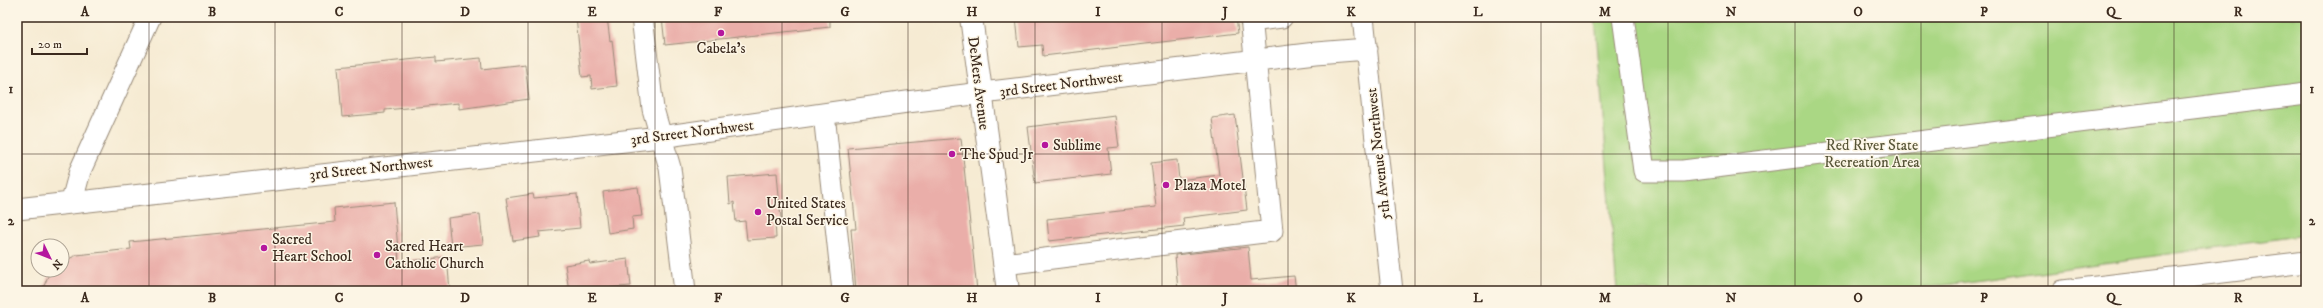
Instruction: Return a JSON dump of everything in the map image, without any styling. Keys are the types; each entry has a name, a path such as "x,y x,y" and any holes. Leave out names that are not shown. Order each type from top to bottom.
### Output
{"main road":[{"name":"DeMers Avenue","path":"971,17 980,94 1008,291"}],"street":[{"path":"72,201 80,171 150,17"},
{"path":"642,17 653,109 670,168 685,291"},
{"path":"1004,264 1272,231 1251,19 1282,17"},
{"name":"5th Avenue Northwest","path":"1363,17 1392,291"},
{"path":"1623,17 1644,171 1691,170 2306,94"},
{"name":"3rd Street Northwest","path":"17,209 72,201 660,137 980,94 1316,53 1367,49"},
{"path":"824,114 843,291"},
{"path":"2063,291 2306,262"}],"green space":[{"name":"Red River State Recreation Area","path":"1595,17 2306,17 2306,235 1902,291 1617,291"}],"building":[{"path":"576,17 607,17 610,41 612,40 617,86 592,89 591,76 582,77"},
{"name":"Cabela's","path":"662,17 830,17 830,27 665,45"},
{"path":"1016,17 1236,17 1238,33 1043,56 1042,45 1019,47"},
{"path":"436,57 436,62 481,58 482,69 525,64 529,99 459,109 459,103 385,110 385,113 342,117 338,67"},
{"path":"1235,115 1247,210 1183,218 1184,226 1049,241 1047,219 1156,207 1151,163 1177,160 1179,180 1219,175 1212,118"},
{"path":"1115,116 1119,147 1108,148 1111,174 1035,183 1028,127"},
{"path":"961,138 977,291 856,291 851,229 856,229 848,148"},
{"name":"United States Postal Service","path":"777,173 781,220 775,220 776,238 747,240 745,221 736,222 734,202 730,204 728,177"},
{"path":"638,187 642,216 632,217 633,229 608,233 603,192"},
{"path":"533,194 534,198 577,194 580,228 539,232 540,237 513,241 506,198"},
{"name":"Sacred Heart School","path":"394,202 399,262 447,257 450,291 42,291 47,278 70,278 70,258 77,255 131,249 130,242 335,222 334,208"},
{"path":"480,214 483,244 451,247 448,218"},
{"path":"1248,247 1251,280 1294,276 1296,291 1178,291 1175,255"},
{"path":"628,259 631,286 569,291 565,265 589,261 590,264"}],"railway":[{"path":"17,23 18,17"}],"place":[{"name":"Cabela's","path":"721,33"},
{"name":"Sublime","path":"1045,145"},
{"name":"The Spud Jr","path":"952,154"},
{"name":"Plaza Motel","path":"1166,185"},
{"name":"United States Postal Service","path":"758,212"},
{"name":"Sacred Heart School","path":"264,248"},
{"name":"Sacred Heart Catholic Church","path":"377,255"}]}
